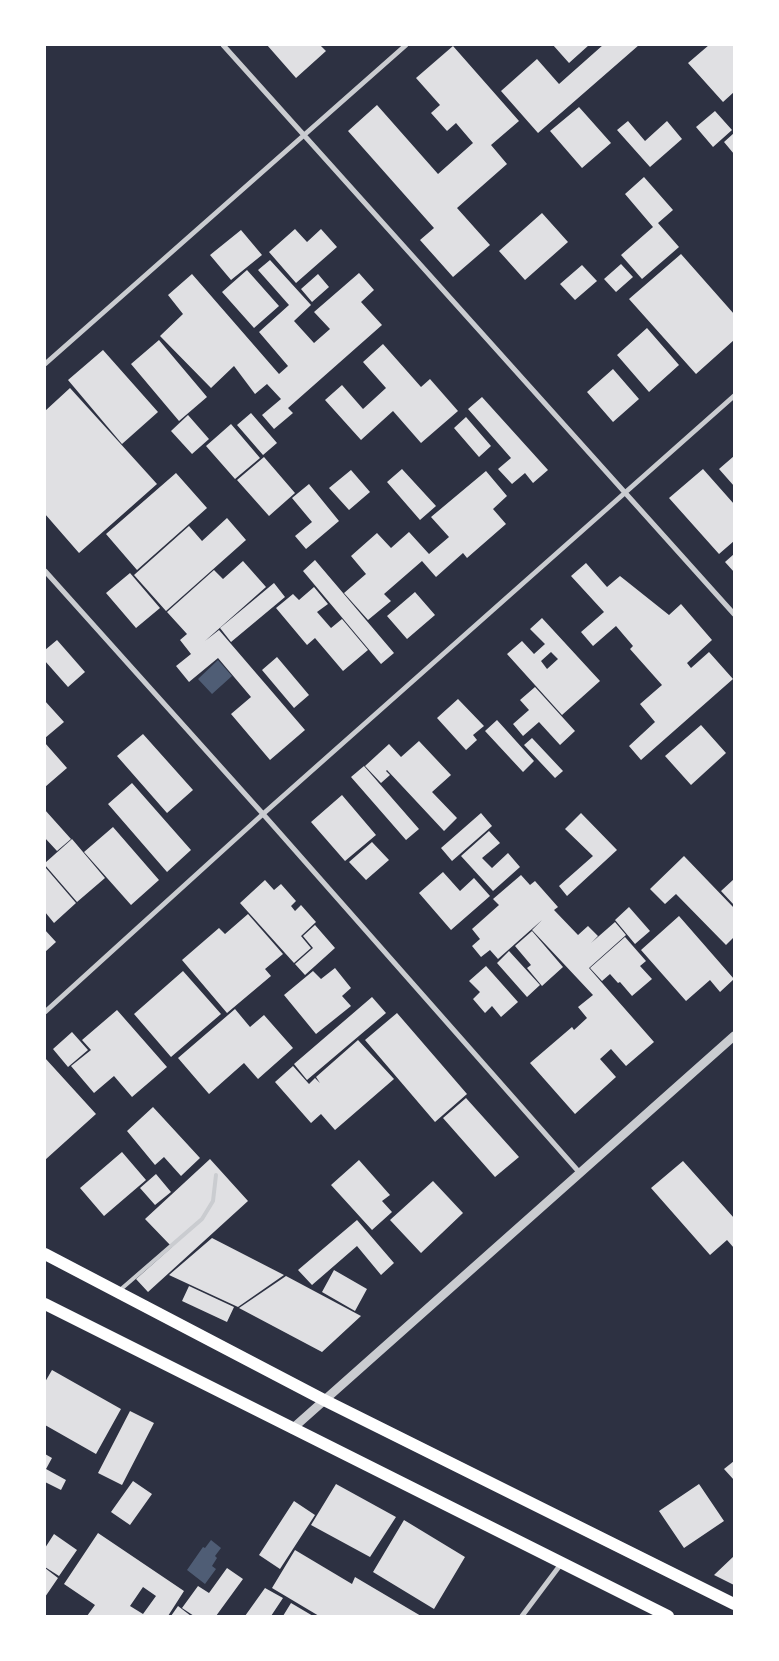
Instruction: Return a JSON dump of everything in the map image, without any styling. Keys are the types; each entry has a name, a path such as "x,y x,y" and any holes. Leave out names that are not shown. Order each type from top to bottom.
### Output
{"main road":[{"path":"45,1254 324,1400 734,1604"},
{"path":"45,1304 668,1616"}],"street":[{"path":"223,45 734,614"},
{"path":"45,364 406,45"},
{"path":"45,1012 263,814 734,396"},
{"path":"45,571 263,814 579,1172"},
{"path":"292,1429 734,1036"},
{"path":"522,1616 561,1564"}],"lane":[{"path":"118,1292 202,1219 213,1201 216,1175"}],"water":[{"path":"218,660 232,676 212,694 198,679"},
{"path":"211,1540 221,1548 215,1556 217,1558 212,1566 216,1569 205,1584 187,1570 203,1547 205,1548"}],"building":[{"path":"267,45 320,45 326,51 296,78"},
{"path":"553,45 589,45 569,63"},
{"path":"603,45 639,45 538,133 501,91 537,59 559,84"},
{"path":"709,45 734,45 734,92 723,102 688,63"},
{"path":"453,46 519,121 491,145 507,164 457,208 490,245 453,277 420,240 434,228 348,131 377,105 438,174 473,143 456,123 447,131 431,113 440,105 416,78"},
{"path":"579,107 611,143 582,168 550,131"},
{"path":"715,111 732,130 713,147 696,127"},
{"path":"628,121 645,141 667,121 682,139 650,167 617,130"},
{"path":"734,133 734,154 724,142"},
{"path":"644,177 673,210 658,223 679,247 642,279 621,255 653,227 625,194"},
{"path":"542,213 568,242 525,280 499,251"},
{"path":"295,229 307,242 321,229 337,247 296,283 269,252"},
{"path":"241,230 262,255 231,280 210,255"},
{"path":"681,254 734,314 734,340 696,374 629,299"},
{"path":"270,260 311,305 294,321 314,343 330,329 314,312 359,273 374,290 361,302 382,325 288,408 293,413 274,429 262,415 281,399 267,384 255,394 234,366 211,388 160,336 183,314 168,295 192,274 279,374 288,366 259,332 289,305 258,270"},
{"path":"621,264 633,277 616,292 604,279"},
{"path":"582,265 597,281 575,300 560,284"},
{"path":"247,270 279,306 254,328 222,292"},
{"path":"318,274 329,287 312,302 301,289"},
{"path":"647,328 679,365 649,392 617,355"},
{"path":"159,340 207,397 179,421 131,364"},
{"path":"383,344 421,387 430,379 458,411 421,443 393,411 361,440 325,400 342,385 363,409 386,388 363,362"},
{"path":"103,350 158,412 122,444 68,380"},
{"path":"613,369 639,399 613,422 587,392"},
{"path":"70,388 157,484 79,553 45,514 45,411"},
{"path":"482,397 548,470 533,483 525,473 512,484 498,469 511,458 468,409"},
{"path":"251,413 277,443 263,455 237,425"},
{"path":"188,415 209,439 192,454 171,431"},
{"path":"466,417 491,446 479,457 454,428"},
{"path":"231,424 260,458 235,479 206,446"},
{"path":"734,456 734,486 719,469"},
{"path":"264,457 295,493 269,516 237,480"},
{"path":"402,469 436,506 420,520 387,482"},
{"path":"703,469 734,504 734,541 719,554 669,498"},
{"path":"351,470 370,492 349,510 329,488"},
{"path":"486,471 507,496 493,509 506,524 467,558 463,553 436,577 422,561 384,594 391,601 368,620 344,593 366,574 351,556 377,533 391,548 409,532 429,554 449,537 431,517"},
{"path":"176,473 207,508 137,570 106,534"},
{"path":"309,484 339,521 306,549 295,536 312,522 292,498"},
{"path":"227,518 246,540 166,611 134,575 189,526 202,541"},
{"path":"734,554 734,572 725,562"},
{"path":"315,560 394,653 381,664 303,571"},
{"path":"243,561 266,587 205,641 219,630 305,730 270,760 231,714 251,697 218,658 189,682 176,666 191,654 180,640 187,634 167,612 214,570 223,579"},
{"path":"586,563 607,587 620,576 669,615 681,604 712,640 687,663 691,668 709,652 733,679 641,760 629,746 655,722 640,704 662,685 630,649 633,646 616,626 593,646 581,632 604,612 571,576"},
{"path":"130,573 160,608 136,628 106,593"},
{"path":"274,583 285,597 231,642 220,628"},
{"path":"314,587 328,604 317,612 331,628 342,619 368,650 343,671 315,638 307,645 276,608 293,594 299,600"},
{"path":"415,592 435,615 407,639 387,616"},
{"path":"542,618 600,681 562,715 507,654 522,641 534,654 545,644 530,629","holes":["551,652 558,659 547,669 541,661"]},
{"path":"57,640 85,672 68,687 45,661 45,650"},
{"path":"277,657 309,695 294,708 262,670"},
{"path":"535,687 575,731 560,745 539,722 523,736 513,724 529,710 520,700"},
{"path":"458,699 484,726 473,735 477,740 466,750 437,718"},
{"path":"45,701 64,722 45,738"},
{"path":"497,720 534,761 523,772 485,731"},
{"path":"701,725 726,753 691,785 665,756"},
{"path":"143,734 193,790 167,813 117,756"},
{"path":"532,738 563,771 555,778 524,745"},
{"path":"419,741 451,775 432,792 457,818 444,831 387,770 390,775 381,783 365,766 389,744 401,757"},
{"path":"45,743 67,768 45,787"},
{"path":"364,766 419,829 406,840 351,777"},
{"path":"132,783 191,850 167,872 108,804"},
{"path":"342,795 376,835 345,861 311,822"},
{"path":"45,810 71,839 57,851 45,838"},
{"path":"481,813 492,826 452,861 441,848"},
{"path":"581,813 617,850 567,896 559,886 593,856 565,829"},
{"path":"113,827 159,880 131,905 84,852"},
{"path":"489,831 500,843 482,858 492,868 508,853 520,867 493,891 461,856"},
{"path":"72,839 105,878 77,902 45,865"},
{"path":"372,842 389,860 366,880 349,862"},
{"path":"684,856 734,908 734,937 726,945 676,894 665,904 650,889"},
{"path":"45,867 76,903 54,923 45,912"},
{"path":"443,872 460,891 474,878 490,896 451,930 419,893"},
{"path":"521,875 530,885 535,881 558,907 554,910 578,935 588,926 598,936 591,943 615,922 626,935 589,968 654,1042 626,1066 611,1049 600,1059 616,1077 575,1114 530,1063 572,1027 574,1030 587,1018 578,1007 593,995 532,930 542,920 498,959 490,950 481,957 472,946 480,939 472,929 499,905 493,899"},
{"path":"734,879 734,905 721,891"},
{"path":"265,880 274,890 281,884 296,901 291,906 295,911 301,905 316,922 301,936 311,948 294,963 240,903"},
{"path":"629,907 650,931 635,944 615,920"},
{"path":"248,914 283,954 265,969 271,976 227,1013 182,960 219,928 225,934"},
{"path":"679,916 734,979 720,992 710,980 686,1001 641,950"},
{"path":"315,925 335,948 305,975 295,964 313,948 303,936"},
{"path":"45,930 56,942 45,952"},
{"path":"532,931 563,967 542,986 527,968 531,965 515,946"},
{"path":"625,937 646,961 640,966 652,979 632,996 610,974 602,981 590,968"},
{"path":"509,951 540,985 527,997 497,963"},
{"path":"486,966 518,1002 501,1017 492,1006 485,1013 473,999 480,992 469,981"},
{"path":"335,968 351,988 342,996 351,1006 316,1034 284,995 313,971 321,979"},
{"path":"183,971 221,1014 171,1057 134,1014"},
{"path":"372,997 386,1013 307,1080 294,1064"},
{"path":"235,1009 250,1027 264,1015 293,1048 258,1079 244,1063 209,1094 178,1058"},
{"path":"117,1010 167,1067 132,1097 114,1076 94,1093 71,1066 91,1050 82,1040"},
{"path":"397,1013 467,1094 435,1122 365,1040"},
{"path":"72,1032 88,1050 68,1067 53,1049"},
{"path":"358,1040 394,1079 335,1130 321,1114 311,1123 275,1082 293,1066 309,1084 315,1078 320,1083 316,1077"},
{"path":"45,1058 96,1114 45,1160"},
{"path":"466,1098 519,1157 495,1177 443,1118"},
{"path":"153,1107 200,1158 181,1176 164,1157 155,1165 127,1131"},
{"path":"122,1152 146,1180 104,1216 80,1188"},
{"path":"210,1159 248,1201 148,1292 136,1279 172,1247 145,1219"},
{"path":"359,1160 390,1195 382,1201 392,1212 372,1230 331,1185"},
{"path":"683,1161 734,1218 734,1248 727,1240 710,1255 651,1188"},
{"path":"156,1174 171,1192 155,1205 140,1188"},
{"path":"433,1181 463,1213 421,1253 390,1220"},
{"path":"357,1220 394,1263 381,1275 357,1246 312,1285 298,1270"},
{"path":"212,1238 284,1275 238,1307 169,1275"},
{"path":"334,1270 367,1289 355,1311 322,1292"},
{"path":"286,1276 361,1316 322,1352 239,1308"},
{"path":"189,1286 234,1307 227,1322 182,1301"},
{"path":"52,1370 121,1409 96,1454 45,1425 45,1382"},
{"path":"130,1411 154,1423 122,1485 98,1473"},
{"path":"45,1454 52,1458 46,1469 66,1480 61,1490 45,1482"},
{"path":"734,1461 734,1480 724,1469"},
{"path":"133,1481 152,1494 130,1525 111,1512"},
{"path":"336,1484 396,1517 370,1557 311,1525"},
{"path":"699,1484 724,1521 684,1548 659,1511"},
{"path":"294,1501 315,1515 280,1569 259,1555"},
{"path":"404,1520 465,1557 434,1609 373,1572"},
{"path":"98,1533 184,1591 168,1616 87,1616 95,1605 64,1584","holes":["143,1587 156,1596 143,1614 130,1606"]},
{"path":"54,1534 77,1550 59,1576 45,1567 45,1548"},
{"path":"295,1550 352,1584 355,1577 421,1616 319,1616 272,1588"},
{"path":"734,1556 734,1585 714,1575"},
{"path":"45,1568 58,1578 45,1597"},
{"path":"227,1568 243,1579 216,1616 194,1616 182,1608 198,1586 209,1593"},
{"path":"265,1588 283,1598 271,1616 245,1616"},
{"path":"291,1603 313,1616 283,1616"},
{"path":"178,1606 191,1616 171,1616"}]}
